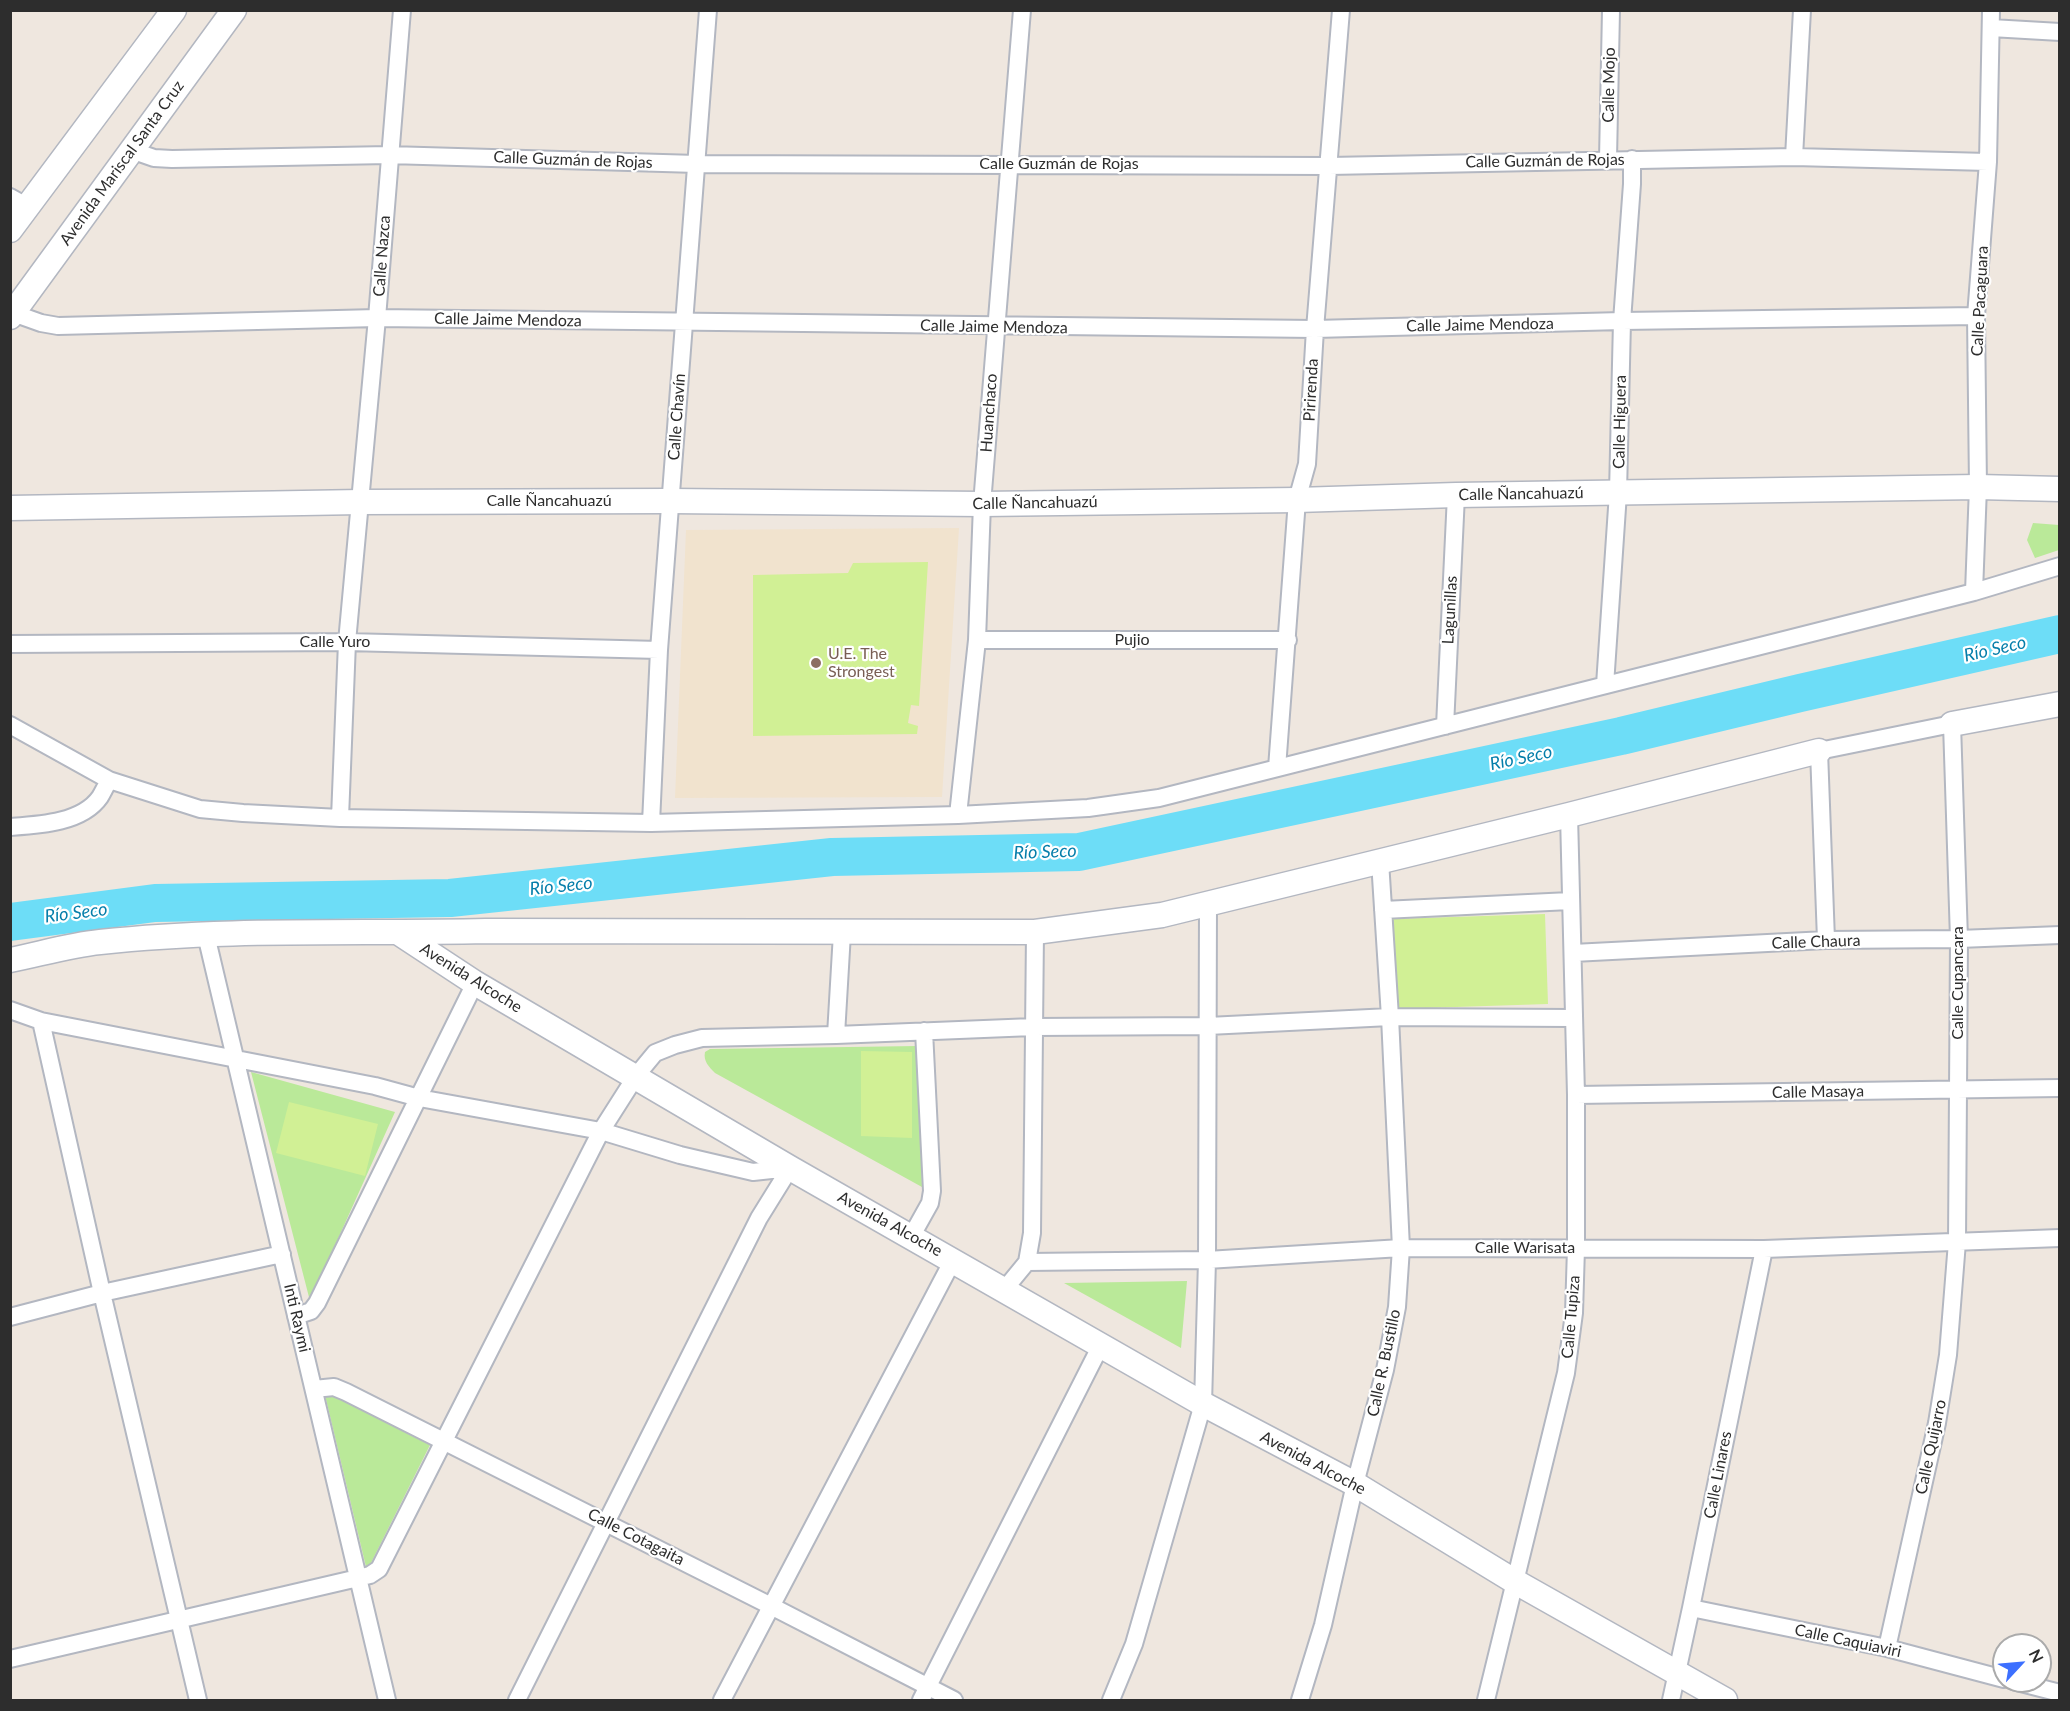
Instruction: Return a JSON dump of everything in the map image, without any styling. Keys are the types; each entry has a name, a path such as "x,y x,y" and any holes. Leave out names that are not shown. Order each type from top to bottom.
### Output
{"street":[{"name":"Avenida Mariscal Santa Cruz","path":"12,315 234,10"},
{"name":"Calle Nazca","path":"340,818 347,642 361,502 402,10"},
{"name":"Calle Chavín","path":"651,824 659,650 708,10"},
{"name":"Huanchaco","path":"958,815 977,640 982,504 1022,10"},
{"name":"Pirirenda","path":"1277,768 1297,500 1307,464 1315,329 1341,10"},
{"name":"Calle Mojo","path":"1608,159 1611,10"},
{"path":"1794,157 1802,10"},
{"name":"Calle Pacaguara","path":"1974,592 1978,487 1976,316 1988,162 1990,10"},
{"path":"10,231 19,202 172,11"},
{"path":"1991,28 2060,32"},
{"name":"Calle Guzmán de Rojas","path":"131,150 154,158 172,159 389,155 698,164 1329,166 1794,157 1988,162"},
{"name":"Calle Higuera","path":"1605,685 1618,493 1622,321 1632,159"},
{"name":"Calle Jaime Mendoza","path":"12,315 58,326 377,318 1315,329 1622,321 1976,316"},
{"name":"Calle Ñancahuazú","path":"10,508 361,502 670,501 982,504 1978,487 2060,489"},
{"name":"Lagunillas","path":"1445,726 1456,495"},
{"path":"10,725 109,780 200,809 340,818 651,824 958,815 1088,808 1159,798 1974,592 2060,566"},
{"name":"Pujio","path":"977,640 1288,640"},
{"name":"Calle Yuro","path":"10,644 347,642 659,650"},
{"path":"10,960 98,942 206,935 345,931 399,933 486,931 1035,932 1162,915 1569,816 1819,751 2060,704"},
{"name":"Calle Cupancara","path":"1952,724 1959,939 1957,1242"},
{"path":"1819,751 1826,940"},
{"path":"10,827 59,822 86,811 99,798 109,780"},
{"name":"Calle Tupiza","path":"1486,1701 1566,1374 1574,1313 1576,1095 1572,1018 1573,953 1569,816"},
{"name":"Calle R. Bustillo","path":"1300,1701 1323,1625 1355,1484 1385,1370 1397,1307 1401,1248 1380,861"},
{"path":"1383,910 1570,901"},
{"path":"1111,1701 1134,1644 1203,1404 1207,1260 1208,903"},
{"path":"1004,1290 1027,1262 1032,1233 1035,932"},
{"name":"Avenida Alcoche","path":"399,933 475,983 790,1168 1203,1404 1355,1484 1514,1581 1725,1701"},
{"path":"836,1035 842,933"},
{"name":"Inti Raymi","path":"206,935 387,1701"},
{"name":"Calle Chaura","path":"1573,953 1826,940 1959,939 2060,935"},
{"path":"296,1316 311,1311 317,1303 475,983"},
{"path":"10,1010 41,1021 375,1086 418,1098 602,1131 680,1155 753,1172 790,1168"},
{"path":"10,1659 358,1578 370,1575 379,1569 602,1131 636,1076 655,1053 702,1038 1033,1027 1208,1026 1390,1017 1572,1018"},
{"path":"41,1021 198,1701"},
{"path":"912,1237 930,1203 932,1191 924,1031"},
{"name":"Calle Masaya","path":"1576,1095 2060,1088"},
{"path":"517,1701 759,1218 790,1168"},
{"name":"Calle Warisata","path":"1027,1262 1207,1260 1401,1248 1764,1249 2060,1238"},
{"name":"Calle Quijarro","path":"1887,1648 1937,1424 1948,1355 1957,1242"},
{"name":"Calle Linares","path":"1671,1701 1692,1608 1764,1249"},
{"path":"10,1317 102,1293 282,1254"},
{"path":"722,1701 953,1260"},
{"path":"924,1694 1101,1345"},
{"name":"Calle Cotagaita","path":"314,1389 334,1387 446,1441 771,1606 924,1694 954,1701"},
{"name":"Calle Caquiaviri","path":"1692,1608 1887,1648 1992,1676"}],"shaded area":[{"name":"U.E. The Strongest","path":"959,528 942,797 675,798 686,530"}],"green space":[{"path":"2033,523 2059,525 2059,550 2035,558 2027,540"},
{"path":"928,562 919,706 911,705 908,723 918,726 917,734 753,736 753,575 848,573 853,563"},
{"path":"1545,914 1548,1004 1394,1009 1391,919"},
{"path":"918,1046 922,1187 715,1073 705,1058 705,1052 710,1049"},
{"path":"861,1051 912,1052 912,1138 861,1136"},
{"path":"251,1072 395,1112 310,1301"},
{"path":"289,1102 378,1124 365,1176 276,1153"},
{"path":"1187,1281 1181,1348 1064,1283"},
{"path":"324,1391 430,1445 367,1571"}],"waterway":[{"name":"Río Seco","path":"10,922 155,903 450,898 832,857 1079,852 1621,736 2060,634"}],"place":[{"name":"U.E. The Strongest","path":"816,663"}]}
